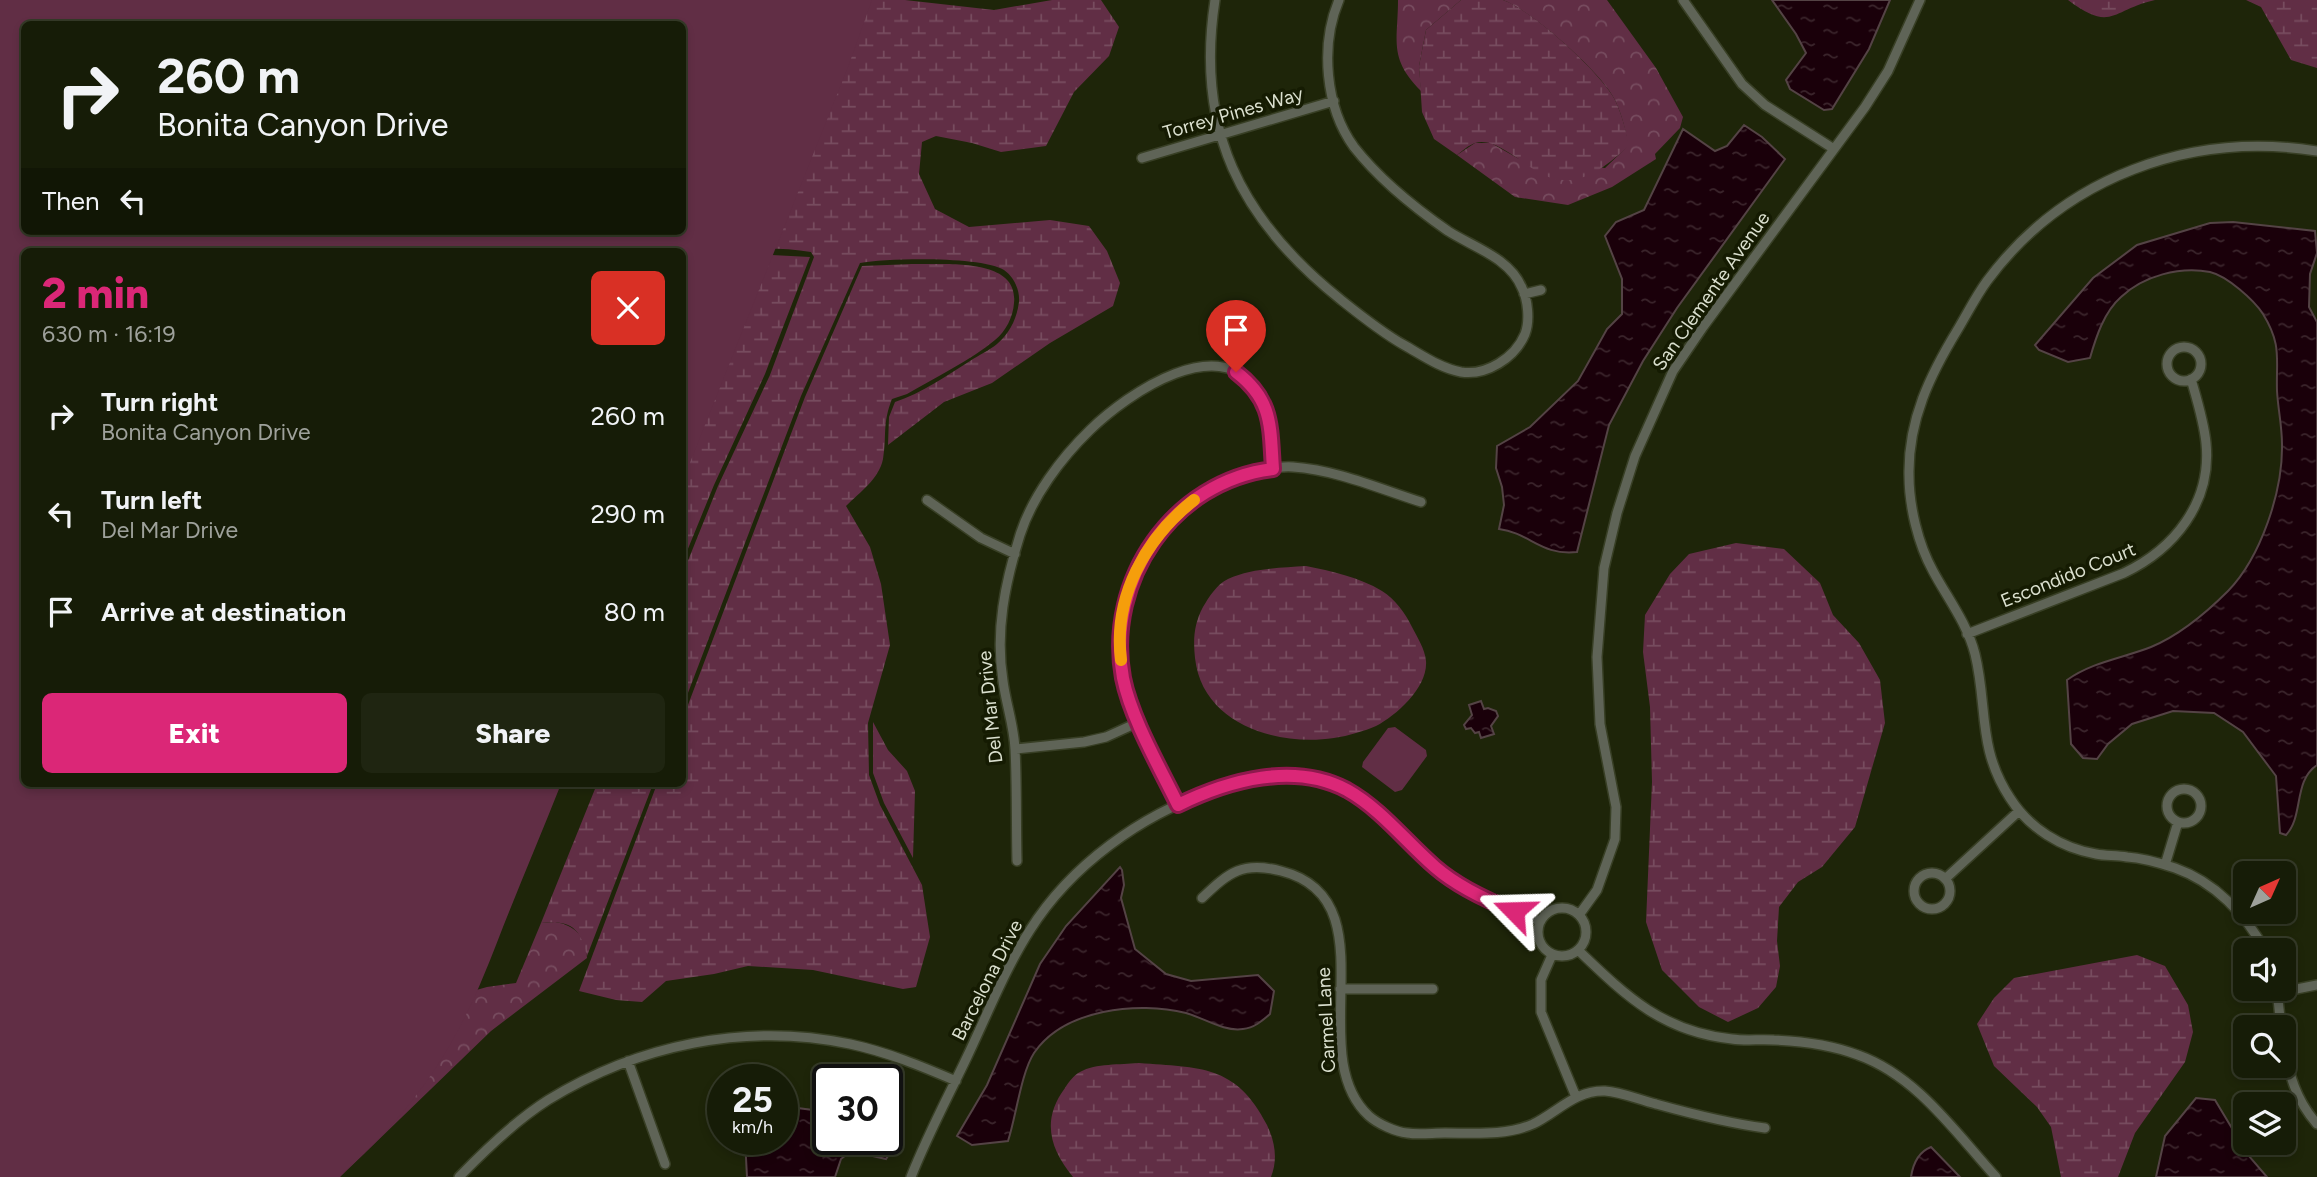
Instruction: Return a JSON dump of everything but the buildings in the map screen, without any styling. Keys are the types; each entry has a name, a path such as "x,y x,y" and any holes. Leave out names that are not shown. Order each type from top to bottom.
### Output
{"street":[{"path":"1215,0 1209,33 1210,85 1228,160 1257,214 1297,262 1391,338 1442,367 1463,372 1483,371 1502,362 1525,334 1527,308 1524,295 1513,272 1424,214 1353,145 1334,101 1328,60 1329,41 1339,0"},
{"path":"1683,0 1742,84 1765,105 1834,149"},
{"name":"San Clemente Avenue","path":"1579,915 1597,890 1615,839 1616,807 1600,724 1597,657 1604,568 1617,513 1635,456 1673,371 1888,71 1920,0"},
{"name":"Torrey Pines Way","path":"1142,158 1334,101"},
{"path":"2258,938 2252,927 2214,889 2195,877 2165,865 2078,850 2036,828 2019,811 1997,775 1987,751 1975,656 1967,634 1960,615 1924,552 1912,507 1909,475 1911,444 1921,399 1937,363 1986,282 2025,238 2058,210 2101,182 2178,156 2220,147 2288,146 2317,151"},
{"path":"1524,295 1541,289"},
{"name":"Del Mar Drive","path":"1017,860 1015,749 1002,680 1001,610 1021,532 1048,480 1089,430 1126,399 1181,371 1202,365 1220,366 1236,372 1250,382 1261,396 1269,419 1273,469"},
{"name":"Escondido Court","path":"1967,634 2124,573 2147,562 2166,547 2196,506 2206,462 2201,414 2191,379"},
{"path":"1178,805 1139,722 1124,681 1120,653 1126,598 1137,568 1153,541 1172,518 1200,496 1228,481 1259,471 1292,467 1331,473 1421,502"},
{"path":"927,500 981,538 1015,554"},
{"path":"1015,749 1084,742 1106,737 1139,722"},
{"name":"Barcelona Drive","path":"911,1177 1008,971 1031,929 1077,874 1109,846 1140,824 1178,805 1227,786 1262,778 1293,775 1329,783 1348,791 1376,811 1437,869 1470,892 1540,921"},
{"path":"1945,879 2019,811"},
{"path":"2165,865 2178,822"},
{"name":"Carmel Lane","path":"1202,898 1223,878 1240,869 1259,867 1296,875 1328,901 1339,933 1341,1065 1350,1091 1370,1118 1388,1127 1406,1133 1492,1133 1519,1129 1536,1123 1567,1101 1603,1091 1624,1094 1728,1123 1765,1128"},
{"path":"1931,873 1945,879 1950,894 1944,905 1927,909 1917,901 1914,890 1919,878 1931,873"},
{"path":"1555,909 1572,910 1579,915 1587,935 1579,951 1569,956 1552,955 1540,943 1540,921 1545,914 1555,909"},
{"path":"1579,951 1634,1001 1660,1019 1706,1035 1732,1040 1803,1042 1858,1055 1882,1068 1926,1098 1996,1177"},
{"path":"1552,955 1541,980 1541,1013 1576,1097"},
{"path":"2296,988 2317,985"},
{"path":"1340,989 1433,989"},
{"path":"459,1177 506,1132 546,1101 628,1061 698,1042 778,1035 820,1038 895,1056 956,1081"},
{"path":"628,1061 665,1164"},
{"path":"2290,1078 2301,1103 2317,1124"}],"green space":[{"path":"0,0 872,0 848,67 686,472 686,248 21,248 21,787 560,787 481,981 456,1034 432,1074 404,1111 356,1162 338,1177 0,1177"},
{"path":"747,0 905,0 994,10 1052,0 1101,0 1119,27 1109,56 1074,92 1046,146 1001,152 936,136 922,142 919,174 935,209 969,227 1050,220 1089,226 1107,251 1120,283 1113,306 1050,343 992,383 944,402 888,445 889,417 895,402 934,384 997,344 1015,319 1018,293 1008,273 992,265 956,260 912,259 860,263 801,396 686,698 686,566 718,486 770,375 814,257 811,252 794,250 686,251 686,248 682,248 690,244"},
{"path":"1398,0 1461,0 1426,30 1419,66 1421,91 1403,69 1399,59"},
{"path":"1461,0 1503,0 1531,16 1565,44 1596,74 1615,100 1629,146 1587,176 1564,180 1538,172 1492,144 1475,143 1457,155 1434,139 1422,112 1419,66 1426,30"},
{"path":"1503,0 1607,0 1656,68 1683,117 1680,128 1655,154 1656,159 1612,187 1568,205 1515,197 1457,155 1475,143 1491,143 1519,159 1605,168 1628,146 1623,123 1608,88 1565,44 1530,16"},
{"path":"2068,0 2155,0 2103,17 2083,10"},
{"path":"2246,0 2317,0 2317,68 2291,60 2261,7"},
{"path":"754,254 810,257 765,374 686,554 686,292"},
{"path":"862,266 976,266 992,270 1004,277 1012,288 1014,303 1008,323 995,340 975,355 907,394 892,399 887,416 883,459 878,473 846,506 870,547 881,584 890,645 868,723 869,775 880,805 922,885 930,937 916,987 903,989 813,970 748,966 666,981 642,1002 616,1000 579,991 656,787 686,787 686,710 805,397"},
{"path":"1736,543 1784,549 1820,583 1833,615 1859,643 1880,680 1885,723 1855,827 1822,867 1798,882 1779,907 1777,941 1780,966 1776,987 1758,1008 1728,1022 1699,1007 1662,970 1646,922 1652,782 1650,707 1643,652 1645,615 1670,574 1689,554"},
{"path":"1306,566 1354,578 1387,594 1403,612 1422,648 1426,661 1425,671 1417,690 1402,707 1374,727 1332,738 1307,740 1281,737 1256,730 1234,719 1215,704 1202,683 1195,658 1195,632 1203,607 1217,587 1228,579 1247,573"},
{"path":"873,722 888,750 907,771 915,791 913,858 884,803 873,773"},
{"path":"1395,727 1426,750 1427,756 1402,790 1395,792 1362,767 1388,728"},
{"path":"596,787 652,787 587,956 581,938 572,927 559,923 541,923"},
{"path":"555,922 578,933 587,958 491,1031 340,1177 313,1177 441,1000 487,987 516,983 541,923"},
{"path":"2137,955 2165,966 2188,1005 2193,1032 2185,1062 2135,1133 2118,1177 2061,1177 2051,1127 2037,1107 1994,1066 1977,1024 1994,998 2014,978"},
{"path":"1139,1063 1180,1066 1214,1073 1242,1090 1255,1105 1272,1138 1275,1157 1271,1177 1073,1177 1059,1156 1051,1134 1053,1111 1058,1100 1073,1077 1086,1069"}],"water":[{"path":"1772,0 1890,0 1869,49 1832,109 1824,110 1790,89 1786,80 1806,53"},
{"path":"1744,125 1762,137 1785,159 1677,308 1643,361 1609,425 1577,552 1554,551 1510,531 1499,529 1504,505 1496,468 1497,446 1530,427 1578,381 1607,329 1622,314 1622,279 1605,236 1616,222 1644,210 1683,129 1715,151 1727,146"},
{"path":"2233,222 2315,231 2317,253 2310,274 2309,307 2317,322 2317,765 2301,789 2295,818 2286,835 2280,833 2276,776 2243,732 2214,713 2173,711 2132,724 2108,744 2097,759 2083,758 2071,744 2067,680 2097,665 2151,647 2182,630 2228,591 2250,560 2268,522 2279,482 2281,462 2277,352 2269,325 2253,302 2224,278 2210,272 2187,270 2151,278 2121,297 2105,317 2090,358 2068,362 2039,350 2035,345 2093,278 2137,245 2210,223"},
{"path":"1481,701 1484,709 1496,711 1498,716 1491,726 1494,734 1481,738 1479,732 1466,729 1464,725 1472,715 1469,705"},
{"path":"1120,867 1124,885 1121,898 1135,949 1166,974 1191,981 1258,975 1274,991 1270,1014 1254,1026 1236,1029 1221,1027 1186,1013 1167,1009 1125,1009 1103,1012 1064,1026 1047,1038 1029,1062 1008,1141 972,1145 957,1136 987,1085 1040,964 1066,926"},
{"path":"2196,1098 2215,1100 2233,1130 2233,1155 2248,1155 2267,1177 2156,1177 2165,1136"},
{"path":"798,1108 812,1110 812,1155 846,1155 841,1159 835,1177 747,1177 746,1155 798,1155"},
{"path":"1931,1147 1960,1177 1911,1177 1917,1159"},
{"path":"868,1155 889,1155 886,1159"}],"slow traffic":[{"path":"1121,660 1121,625 1126,598 1137,568 1153,541 1172,518 1194,500"}],"route":[{"path":"1236,372 1250,382 1261,396 1269,419 1273,469 1228,481 1200,496 1172,518 1153,541 1137,568 1126,598 1121,625 1120,653 1124,681 1139,722 1178,805 1227,786 1262,778 1293,775 1329,783 1348,791 1376,811 1437,869 1470,892 1514,911"}]}
